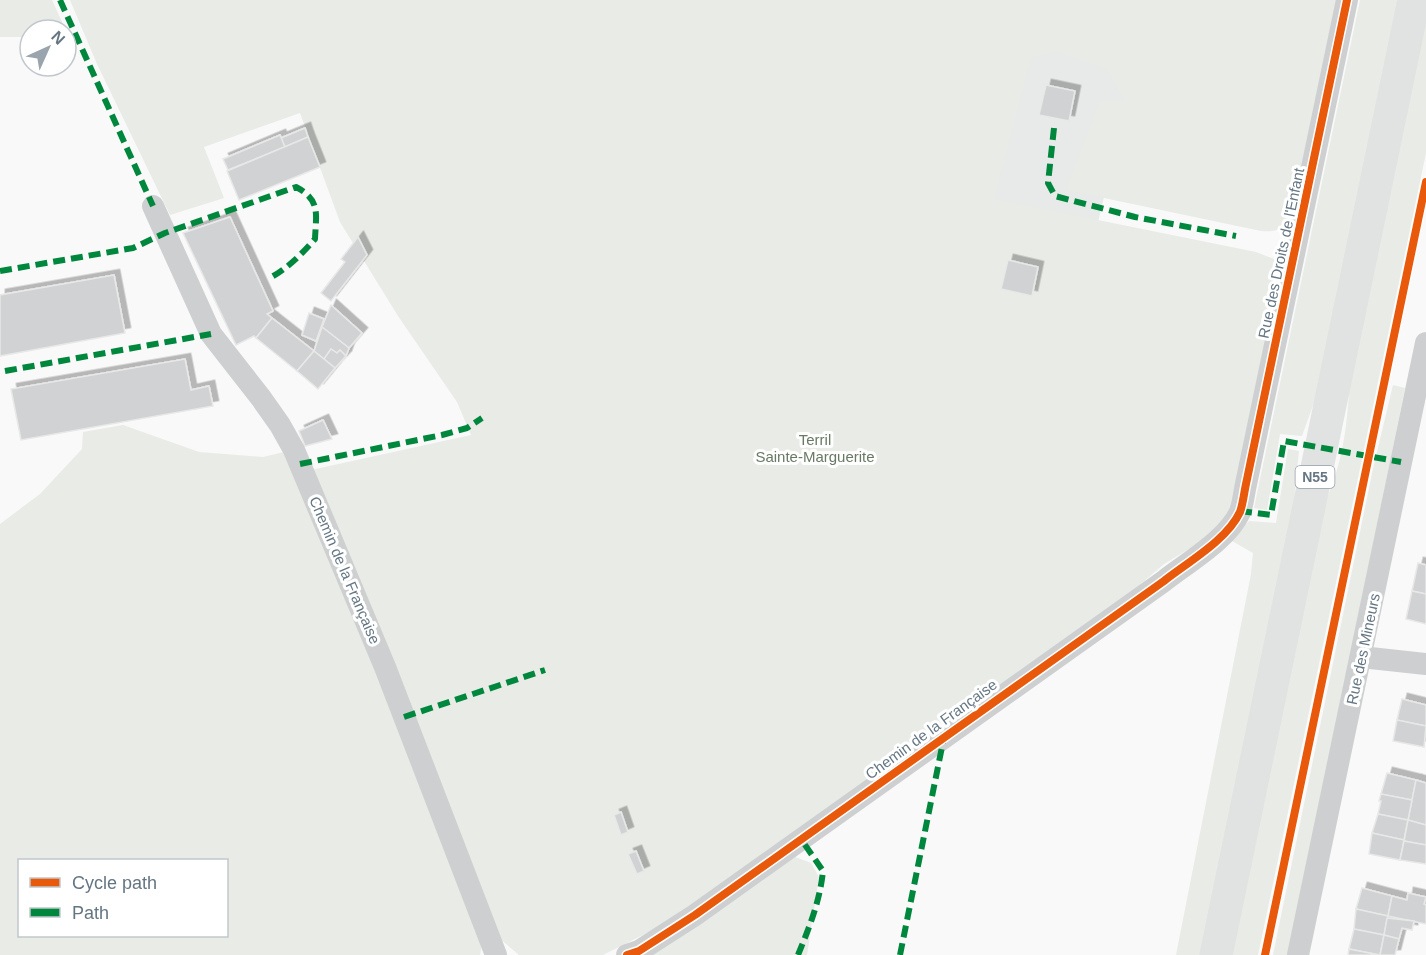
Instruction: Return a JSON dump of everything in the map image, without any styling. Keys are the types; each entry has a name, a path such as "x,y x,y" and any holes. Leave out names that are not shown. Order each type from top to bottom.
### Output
{"highway":[{"name":"N55","path":"1216,955 1414,0"}],"street":[{"name":"Rue des Droits de l'Enfant","path":"1240,511 1347,0"},
{"name":"Chemin de la Française","path":"153,206 211,334 221,349 235,362 274,416 294,450 385,667 496,955"},
{"name":"Rue des Mineurs","path":"1299,955 1426,343"},
{"name":"Chemin de la Française","path":"627,955 639,951 695,915 1164,581 1220,538 1240,511"},
{"path":"1361,657 1426,664"}],"shaded area":[{"path":"1026,35 1136,61 1096,231 986,205"}],"green space":[{"path":"0,0 52,0 60,18 18,18 18,37 0,37"},
{"name":"Terril Sainte-Marguerite","path":"70,0 1339,0 1295,215 1285,226 1277,230 1261,231 1066,190 1100,101 1125,101 1107,69 1056,51 1031,58 994,199 1256,252 1274,259 1278,271 1278,293 1232,505 1221,526 1204,540 1164,564 1105,615 663,925 603,955 519,955 499,938 311,470 471,435 457,402 398,316 340,222 300,113 204,147 224,198 170,215 97,64"},
{"path":"1360,0 1401,0 1320,386 1302,436 1280,434 1267,510 1254,508"},
{"path":"1426,13 1426,153 1258,955 1230,955 1325,502 1340,457 1346,427 1350,379"},
{"path":"1393,385 1405,388 1289,955 1273,955 1373,469"},
{"path":"123,425 199,452 263,457 288,451 353,603 482,945 480,955 0,955 0,524 40,494 82,449 83,432"},
{"path":"1288,449 1299,451 1291,531 1204,955 1176,955 1251,574 1253,553 1232,541 1249,521 1276,523"},
{"path":"793,856 811,863 819,877 807,955 645,955"}],"building":[{"path":"1046,85 1075,91 1069,121 1039,115"},
{"path":"305,128 308,137 285,147 281,138"},
{"path":"280,135 285,147 228,170 223,159"},
{"path":"308,137 320,167 239,200 227,171"},
{"path":"230,217 273,311 267,314 272,318 256,338 254,336 236,345 183,233"},
{"path":"358,237 367,255 331,301 321,293 345,262 341,259"},
{"path":"1008,260 1038,267 1032,296 1001,289"},
{"path":"114,275 125,333 0,356 0,295"},
{"path":"331,305 362,333 349,348 322,327"},
{"path":"309,313 324,319 316,341 302,335"},
{"path":"272,318 314,351 297,371 256,338"},
{"path":"322,327 349,348 346,356 340,350 337,353 331,349 324,359 314,351"},
{"path":"331,349 337,353 340,350 346,356 335,368 324,359"},
{"path":"314,351 335,368 318,389 297,371"},
{"path":"185,359 191,390 209,386 213,406 21,440 11,389"},
{"path":"323,420 332,439 305,446 299,431"},
{"path":"1418,563 1426,565 1426,594 1412,591"},
{"path":"1412,591 1426,594 1426,624 1406,619"},
{"path":"1402,699 1426,705 1426,726 1397,720"},
{"path":"1397,720 1426,726 1424,747 1393,741"},
{"path":"1387,773 1416,780 1412,800 1381,794"},
{"path":"1416,780 1426,783 1426,825 1408,820"},
{"path":"1381,794 1412,800 1408,820 1378,814"},
{"path":"621,812 628,832 621,835 614,815"},
{"path":"1378,814 1408,820 1404,840 1372,833"},
{"path":"1408,820 1426,825 1426,845 1404,841"},
{"path":"1372,833 1404,840 1400,860 1369,854"},
{"path":"1404,841 1426,845 1426,864 1400,860"},
{"path":"636,851 644,871 637,874 628,854"},
{"path":"1362,888 1392,896 1388,916 1356,909"},
{"path":"1408,893 1426,897 1424,904 1426,905 1426,924 1388,916 1392,896 1407,900"},
{"path":"1356,909 1388,916 1384,935 1354,929"},
{"path":"1387,918 1414,921 1412,930 1402,928 1399,939 1384,935"},
{"path":"1354,929 1384,935 1380,955 1349,949"},
{"path":"1384,935 1399,939 1395,955 1380,955"},
{"path":"1349,949 1379,955 1348,955"}],"marked path":[{"path":"60,0 153,206"},
{"path":"1054,128 1048,183 1055,196 1135,217 1236,236"},
{"path":"0,271 133,248 165,233 296,187 310,197 315,208 315,239 293,261 268,279"},
{"path":"5,371 211,334"},
{"path":"300,464 442,435 467,428 482,418"},
{"path":"1240,511 1271,515 1284,441 1401,462"},
{"path":"404,717 545,670"},
{"path":"900,955 944,737"},
{"path":"798,955 817,904 823,871 801,839"}],"cycle path":[{"path":"627,955 639,951 695,915 1164,581 1217,541 1234,522 1243,502 1347,0"},
{"path":"1265,955 1426,182"}]}
